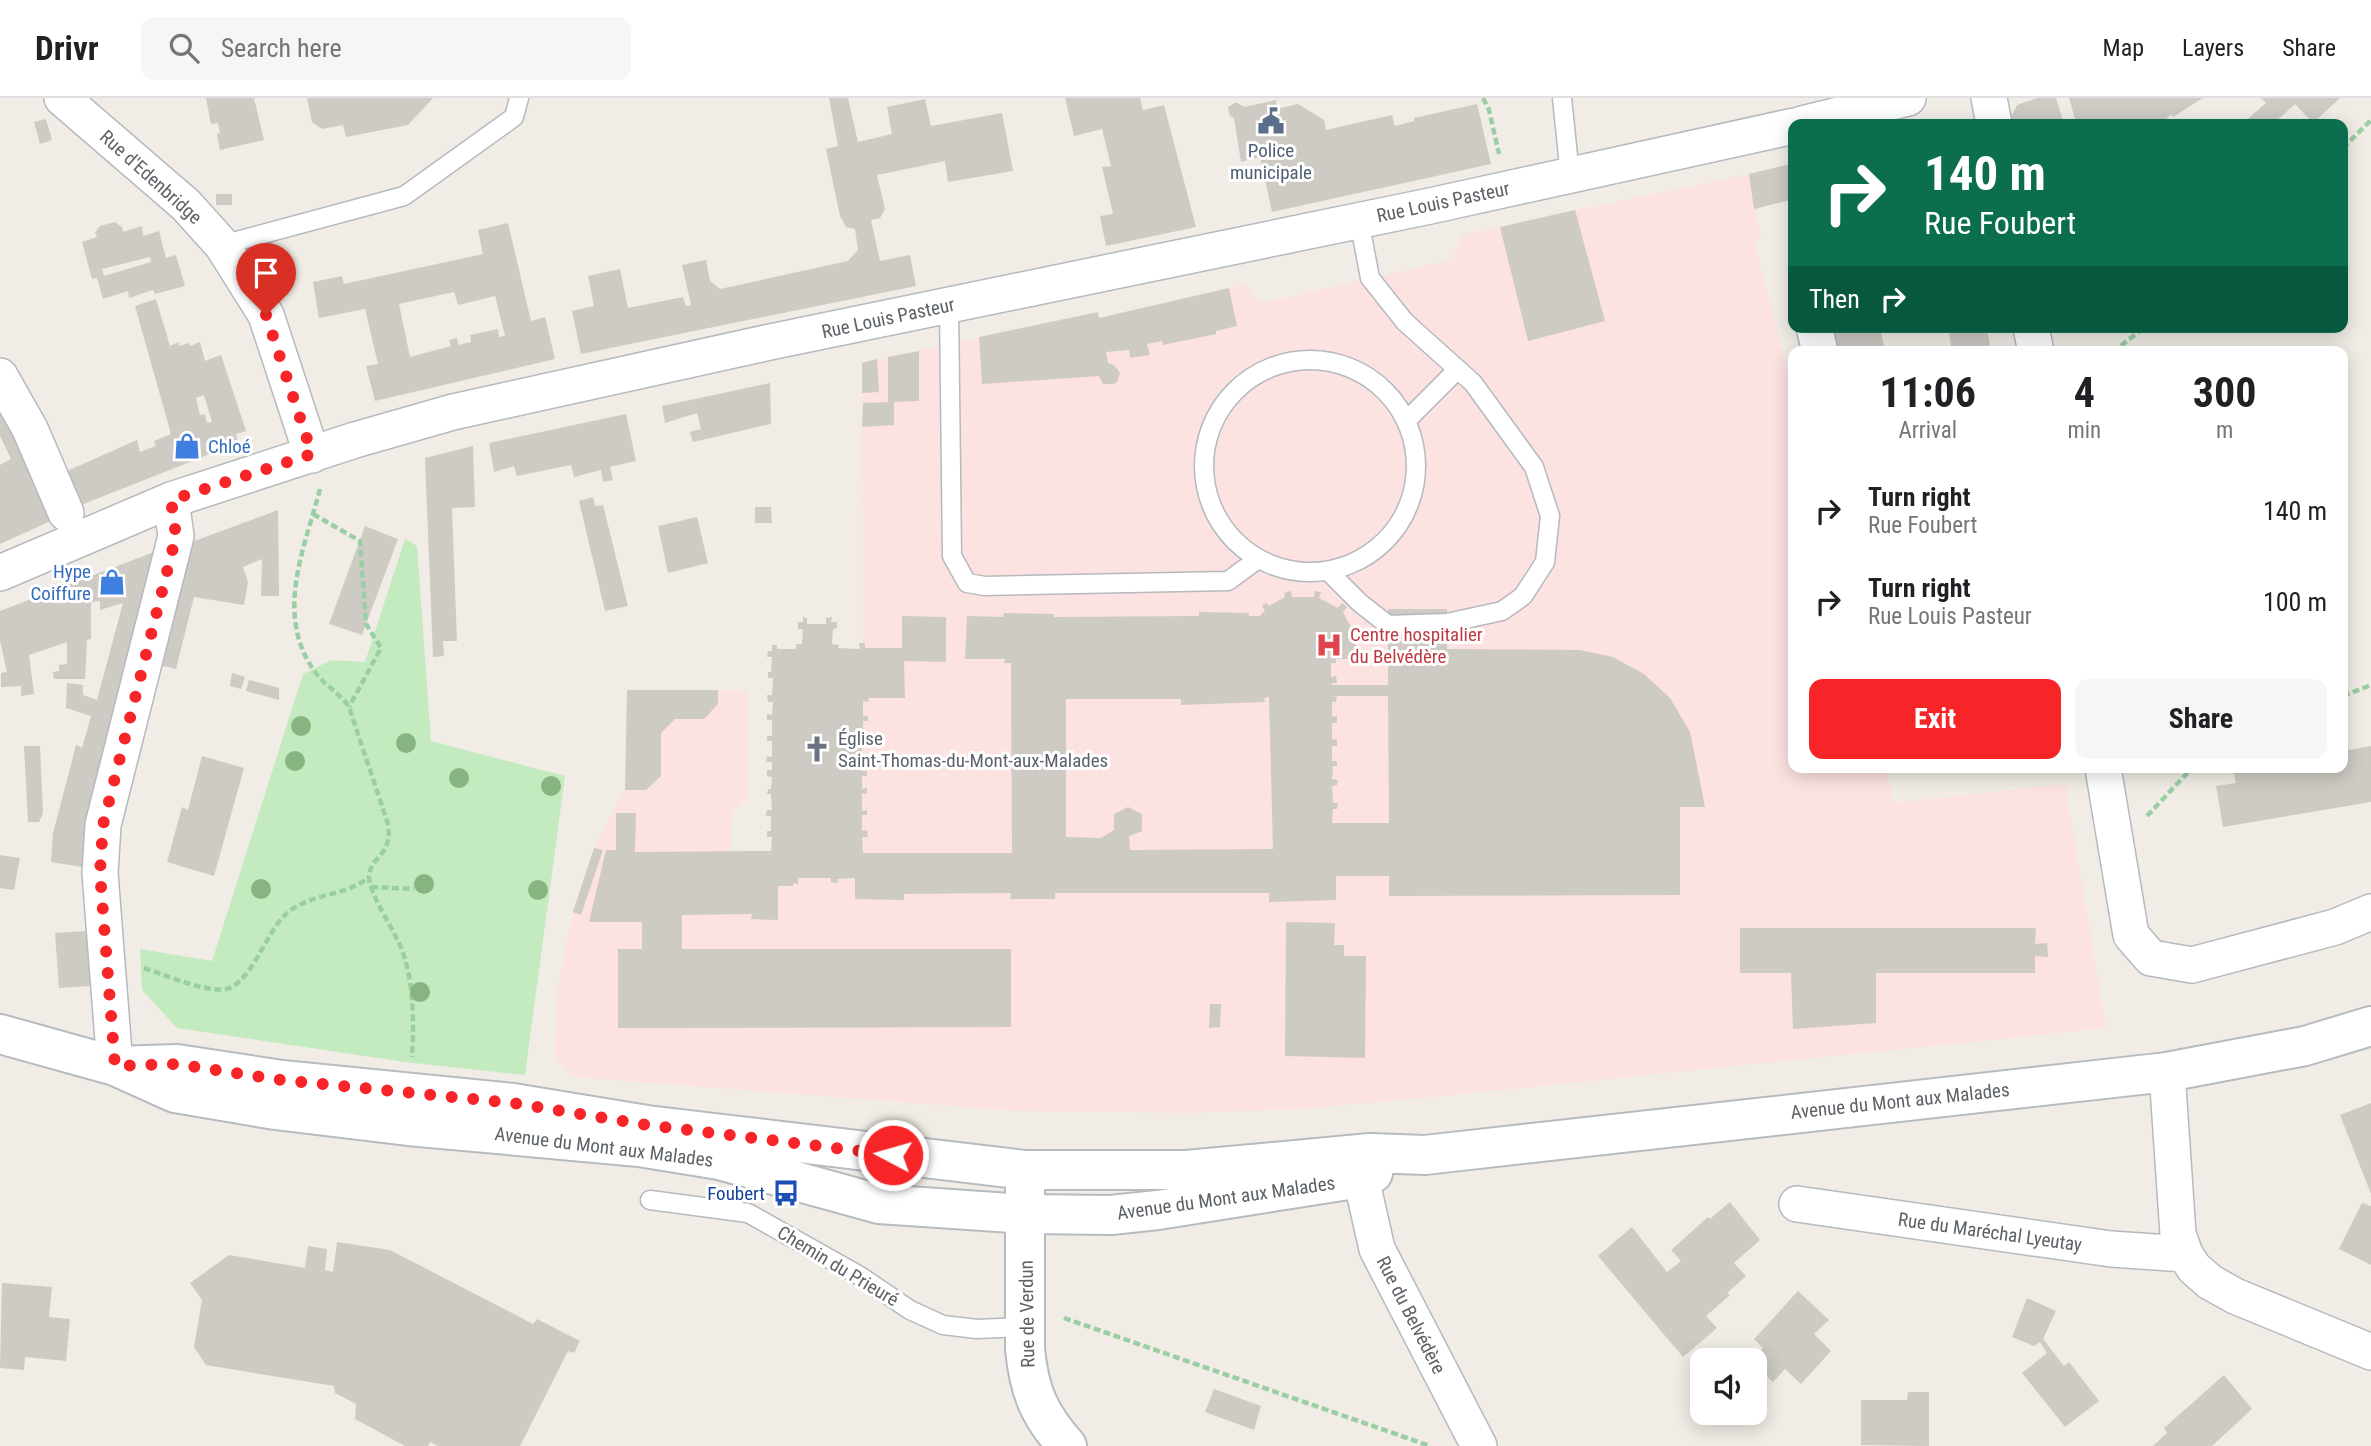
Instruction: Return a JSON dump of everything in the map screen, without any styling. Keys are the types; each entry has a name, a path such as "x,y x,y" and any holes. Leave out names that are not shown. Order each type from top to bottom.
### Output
{"street":[{"name":"Rue d'Edenbridge","path":"62,98 187,205 222,246 266,315 321,451"},
{"name":"Rue Louis Pasteur","path":"1829,119 1908,98"},
{"path":"1989,98 1993,119"},
{"name":"Rue Louis Pasteur","path":"0,573 171,500 453,412 1788,129"},
{"path":"0,376 30,429 66,513"},
{"path":"115,1066 100,873 103,825 176,536 171,500"},
{"path":"2104,773 2131,935 2151,958 2192,965 2335,927 2371,912"},
{"name":"Avenue du Mont aux Malades","path":"115,1066 177,1064 282,1080 513,1103 647,1125 1025,1170 1186,1170 1370,1153 1425,1155 2168,1072 2305,1046 2371,1026"},
{"name":"Avenue du Mont aux Malades","path":"0,1034 115,1066 175,1093 275,1110 408,1126 639,1147 719,1160 879,1204 1026,1214 1111,1215 1361,1178 1425,1155"},
{"path":"2168,1072 2178,1234 2185,1254 2194,1268 2210,1282 2235,1296 2371,1352"},
{"name":"Rue de Verdun","path":"1025,1170 1027,1372 1032,1391 1049,1426 1067,1446"},
{"name":"Rue du Belvédère","path":"1361,1178 1377,1249 1479,1446"},
{"name":"Rue du Maréchal Lyeutay","path":"1797,1204 2111,1249 2185,1254"}],"lane":[{"path":"222,246 404,196 514,117 519,98"},
{"path":"1562,98 1570,175"},
{"path":"1328,571 1360,603 1388,625 1447,623 1502,611 1523,596 1545,562 1550,516 1534,467 1473,383 1405,322 1370,278 1359,220"},
{"path":"949,305 952,556 967,583 985,586 1227,582 1258,559"},
{"path":"1321,359 1356,369 1386,390 1407,420 1416,452 1415,484 1405,515 1385,541 1359,561 1328,571 1292,571 1258,559 1230,536 1211,505 1203,469 1208,433 1225,401 1252,376 1285,362 1321,359"},
{"path":"1407,420 1458,369"},
{"name":"Chemin du Prieuré","path":"650,1200 748,1213 860,1276 910,1310 943,1325 977,1329 1026,1316"}],"path":[{"path":"1483,98 1489,110 1500,161 1497,172 1501,190"},
{"path":"2348,143 2371,121"},
{"path":"2121,346 2137,333"},
{"path":"321,451 313,514 293,595 294,619 300,642 316,674 342,696 349,707 388,824 390,835 387,848 372,866 369,877 402,951 408,973 413,1010 411,1065"},
{"path":"313,514 360,541 366,624 381,648 349,707"},
{"path":"2348,693 2371,685"},
{"path":"2116,849 2187,773"},
{"path":"131,964 210,989 230,988 240,981 278,922 289,911 304,902 358,886 369,877"},
{"path":"372,887 414,889"},
{"path":"1026,1316 1430,1446"}],"shaded area":[{"name":"Centre hospitalier du Belvédère","path":"1749,174 1761,238 1754,242 1788,374 1788,773 1887,773 1894,803 2065,784 2106,1028 1433,1097 1301,1109 1191,1113 1018,1111 575,1077 554,1056 559,981 573,912 594,848 625,790 627,690 747,690 748,798 731,814 730,851 771,851 772,877 794,883 797,883 798,878 831,878 831,882 837,883 837,879 862,878 862,837 867,830 862,831 862,815 867,814 867,810 862,811 862,793 866,794 866,788 862,789 862,776 867,771 862,771 862,762 867,757 862,758 862,741 867,741 867,736 863,736 863,721 868,716 863,716 863,701 869,701 868,648 865,648 863,643 862,363 1098,312 1099,318 1245,284 1261,303 1451,260 1462,235"}],"green space":[{"path":"405,539 417,546 431,741 565,776 525,1075 405,1062 177,1028 142,990 140,949 212,961 303,674 331,660 365,662"}],"building":[{"path":"206,98 254,98 264,140 220,150 218,123 211,124"},
{"path":"307,98 433,98 408,125 346,137 343,125 322,129 312,122"},
{"path":"829,98 848,98 858,142 892,134 887,107 925,99 931,126 1002,113 1013,171 948,182 945,161 877,175 885,209 880,218 871,220 880,261 910,255 916,286 581,354 572,311 594,306 588,276 620,269 628,308 683,297 686,306 691,305 682,265 706,260 710,281 720,289 848,261 858,250 855,229 846,227 840,216 826,149 838,146"},
{"path":"1065,98 1140,98 1143,110 1164,105 1196,227 1106,246 1100,216 1113,214 1102,167 1111,166 1102,129 1074,136"},
{"path":"2037,98 2056,98 2062,119 2012,119 2017,105"},
{"path":"2069,98 2203,98 2166,119 2075,119"},
{"path":"2261,98 2340,98 2317,119 2309,119 2295,104 2278,119 2248,119 2266,103"},
{"path":"1276,100 1277,109 1298,104 1324,120 1326,130 1392,115 1395,126 1414,121 1414,118 1477,104 1491,164 1272,212 1260,157 1241,162 1234,118 1230,116 1228,107 1236,102 1244,107"},
{"path":"46,119 52,140 40,144 34,122"},
{"path":"1788,164 1788,200 1754,209 1749,174"},
{"path":"216,194 232,194 232,205 216,205"},
{"path":"1575,210 1605,321 1528,341 1500,227"},
{"path":"115,222 122,227 123,232 142,226 143,236 159,231 166,258 176,255 185,286 155,294 153,290 129,298 128,291 103,299 97,278 92,279 82,242 97,237 95,233 100,226","holes":["150,257 151,262 104,276 102,269"]},
{"path":"508,223 531,321 545,317 555,359 375,401 366,366 378,364 365,309 319,318 313,282 342,276 344,284 483,254 478,230","holes":["454,292 458,305 495,296 505,336 499,337 498,329 470,335 471,342 458,345 457,338 449,340 451,346 410,357 399,304"]},
{"path":"1229,288 1237,326 1216,331 1216,334 1163,345 1162,341 1147,344 1150,355 1130,358 1129,350 1106,352 1108,363 1114,365 1120,373 1114,384 1103,384 1099,376 982,384 979,337 1098,312 1099,318"},
{"path":"156,299 170,346 179,342 179,346 189,343 190,346 200,342 205,361 221,355 246,431 236,434 238,443 81,505 67,471 137,440 140,452 156,446 154,441 171,434 135,306","holes":["204,395 212,422 207,423 205,414 200,415 196,398"]},
{"path":"1881,333 1884,346 1829,346 1826,334"},
{"path":"1949,333 1988,333 1990,346 1951,346"},
{"path":"919,351 919,401 894,402 894,425 862,427 863,403 888,402 888,357"},
{"path":"877,359 879,392 862,393 862,363"},
{"path":"770,383 771,424 693,442 690,432 701,429 697,413 665,423 662,406"},
{"path":"0,399 64,515 0,544 0,465 11,459 0,436"},
{"path":"626,414 636,461 610,467 613,480 603,482 601,470 574,477 571,465 517,476 514,466 494,472 489,443"},
{"path":"473,446 475,507 452,508 457,641 443,641 444,656 433,657 425,458"},
{"path":"593,497 595,506 603,505 628,606 605,611 579,501"},
{"path":"755,507 771,507 772,523 755,523"},
{"path":"278,510 279,596 261,596 262,559 243,567 248,582 244,605 194,597 176,669 156,664 189,543"},
{"path":"697,517 708,563 668,573 658,526"},
{"path":"365,526 398,539 362,635 329,624"},
{"path":"154,552 106,756 84,834 82,867 51,862 53,833 76,745 82,748 91,716 66,708 67,683 83,685 83,695 97,700 123,603 100,610 100,601 91,602 91,639 87,640 85,679 54,679 53,672 59,671 59,665 67,664 67,642 29,655 34,694 21,696 21,686 1,687 1,673 7,672 0,641 0,611"},
{"path":"1291,591 1292,597 1314,597 1315,591 1321,592 1319,598 1338,608 1342,603 1347,607 1343,612 1352,629 1356,627 1356,654 1360,654 1360,659 1354,659 1354,664 1348,663 1348,659 1336,659 1336,663 1331,663 1331,677 1336,676 1337,683 1332,685 1388,685 1388,609 1447,609 1447,649 1580,650 1613,657 1644,674 1670,698 1690,732 1705,807 1680,807 1680,895 1389,896 1389,876 1336,876 1336,900 1269,902 1269,893 1055,893 1055,899 1010,899 1011,893 904,894 904,900 855,899 855,878 837,879 838,883 831,882 831,878 798,878 798,884 793,883 793,886 778,886 778,920 751,919 752,914 682,915 682,949 1011,949 1011,1027 618,1028 618,949 642,949 642,922 589,922 606,850 616,850 616,813 636,813 635,852 771,851 772,837 767,837 767,831 771,831 771,816 766,816 767,810 772,810 771,794 767,794 768,789 771,789 772,777 767,776 767,770 772,770 772,762 766,762 767,756 772,757 772,741 767,741 767,736 772,736 772,720 767,720 767,714 772,715 773,702 768,702 767,695 772,695 773,678 768,678 772,657 767,657 768,651 772,651 772,645 777,645 777,649 796,649 796,644 802,644 803,629 798,629 798,622 803,622 803,617 807,618 807,624 826,624 826,618 832,617 831,622 837,622 837,628 833,629 832,644 839,645 838,648 860,649 859,643 865,643 865,648 902,648 902,616 946,617 946,662 904,661 905,698 868,698 869,702 863,701 863,716 868,716 868,721 863,721 863,736 868,736 867,742 862,741 862,758 868,757 868,762 862,762 862,771 867,771 867,776 862,776 862,789 867,788 867,794 862,793 862,811 867,810 867,815 862,815 862,831 867,830 868,837 862,837 863,853 1012,853 1011,663 1004,663 1005,659 965,659 967,616 1003,617 1004,613 1054,614 1054,617 1199,616 1199,612 1249,613 1249,616 1260,616 1265,610 1262,606 1266,603 1269,606 1285,597 1284,593","holes":["1332,696 1388,696 1389,823 1332,823 1333,809 1337,809 1338,803 1333,803 1332,786 1337,785 1338,780 1332,779 1333,766 1337,766 1337,761 1332,761 1332,746 1337,746 1337,739 1332,740 1332,723 1337,723 1337,716 1332,717 1332,702 1336,702 1337,697","1269,697 1273,849 1130,850 1129,836 1142,831 1142,814 1128,807 1114,814 1114,830 1101,838 1066,837 1066,699 1181,699 1181,705 1265,702 1264,698"]},
{"path":"232,673 245,677 241,689 230,686"},
{"path":"249,680 279,688 279,700 246,691"},
{"path":"627,690 718,690 718,704 704,719 675,719 661,733 661,776 646,790 625,790"},
{"path":"24,746 40,746 43,813 39,822 28,822"},
{"path":"2371,746 2371,802 2223,827 2216,786 2236,783 2234,773 2348,773 2348,750"},
{"path":"202,756 244,768 214,876 167,862 182,807 188,810"},
{"path":"594,848 603,850 581,915 573,912"},
{"path":"0,855 20,858 14,890 0,888"},
{"path":"1286,922 1335,923 1334,945 1344,945 1344,956 1366,956 1365,1058 1285,1056"},
{"path":"1740,928 2036,928 2035,944 2047,943 2048,957 2035,956 2035,973 1876,973 1876,1023 1793,1029 1791,973 1740,973"},
{"path":"87,931 90,986 59,988 55,933"},
{"path":"1210,1004 1221,1004 1220,1027 1209,1028"},
{"path":"2371,1103 2371,1194 2340,1115"},
{"path":"1730,1202 1760,1240 1734,1263 1746,1276 1727,1293 1730,1295 1706,1316 1717,1328 1694,1348 1690,1348 1683,1357 1598,1256 1632,1227 1667,1272 1681,1261 1671,1250 1708,1217 1710,1219"},
{"path":"2362,1203 2371,1206 2371,1265 2339,1249"},
{"path":"337,1242 390,1250 533,1324 537,1319 580,1341 574,1353 568,1351 520,1446 438,1446 430,1442 428,1446 405,1446 355,1419 356,1404 335,1393 334,1386 206,1365 194,1347 202,1300 190,1283 229,1255 305,1268 308,1246 327,1249 325,1270 333,1272"},
{"path":"2,1283 52,1287 49,1317 70,1319 66,1361 25,1357 24,1370 0,1368"},
{"path":"1798,1291 1829,1320 1814,1334 1831,1351 1801,1384 1785,1369 1773,1382 1767,1376 1767,1348 1763,1348 1754,1339"},
{"path":"2027,1298 2056,1311 2043,1339 2064,1366 2069,1362 2099,1401 2065,1427 2022,1373 2047,1353 2040,1342 2034,1346 2012,1337"},
{"path":"2224,1375 2252,1409 2212,1446 2153,1446 2167,1433 2164,1428"},
{"path":"1214,1389 1261,1406 1254,1430 1205,1412"},
{"path":"1908,1392 1929,1392 1929,1446 1861,1445 1861,1400 1907,1400"}],"place":[{"name":"Police municipale","path":"1271,121"},
{"name":"Chloé","path":"187,446"},
{"name":"Hype Coiffure","path":"112,582"},
{"name":"Centre hospitalier du Belvédère","path":"1329,645"},
{"name":"Église Saint-Thomas-du-Mont-aux-Malades","path":"817,749"},
{"name":"Foubert","path":"786,1193"}],"route":[{"path":"266,315 312,454 171,500 176,536 103,825 100,873 115,1066 177,1064 282,1080 513,1103 647,1125 893,1155"}]}
